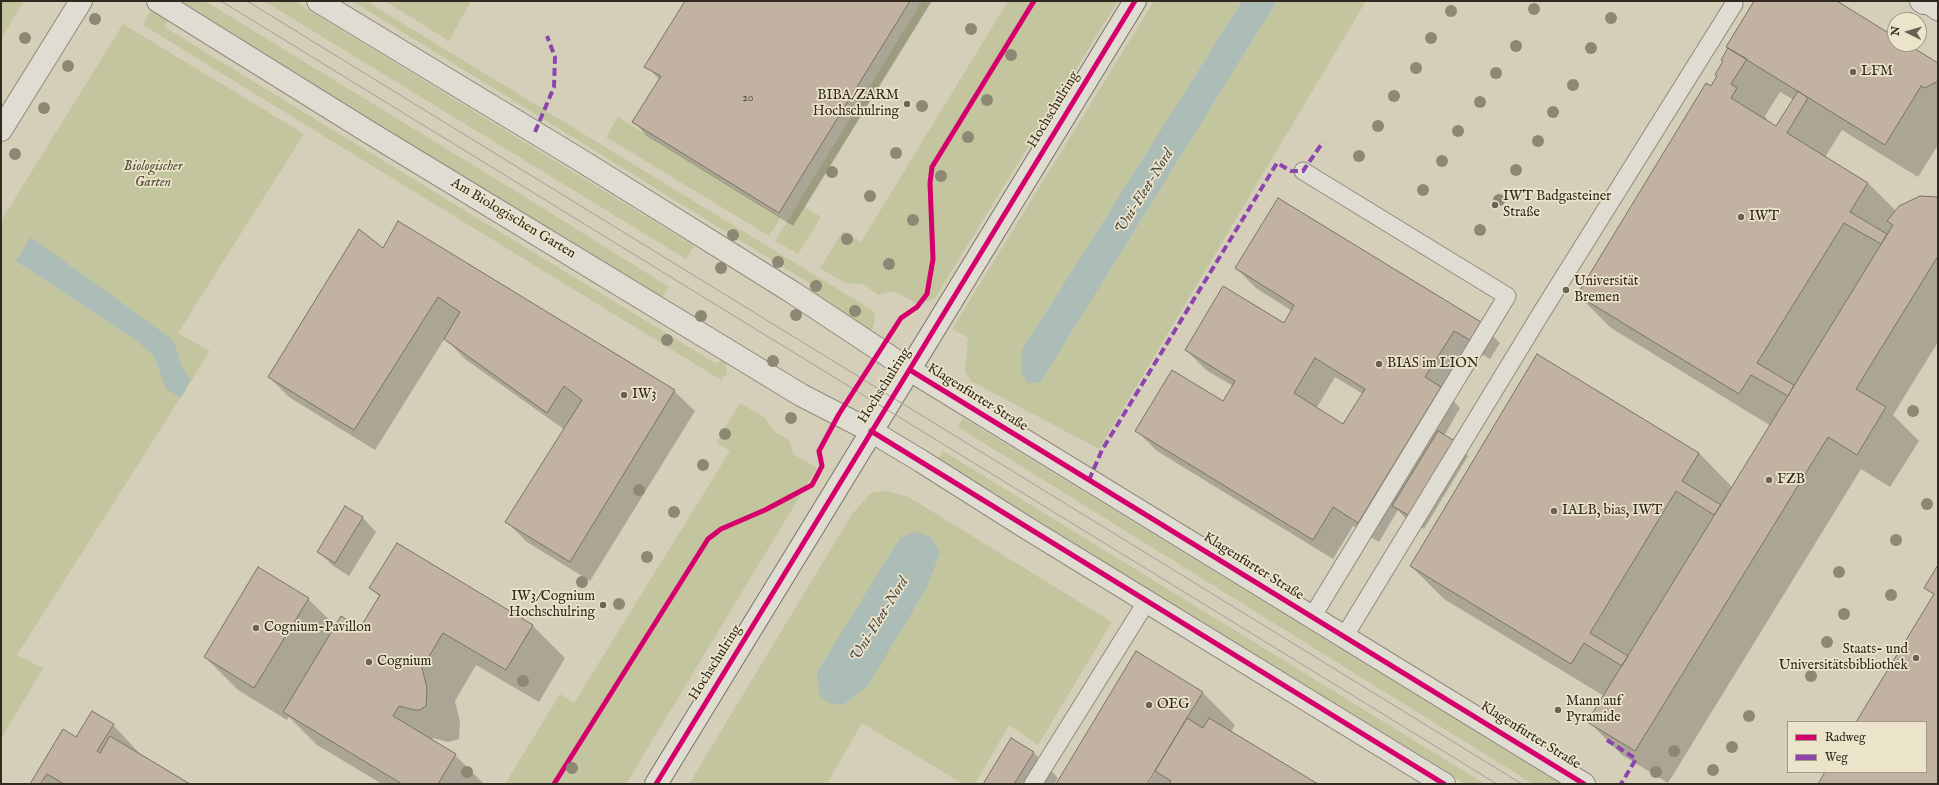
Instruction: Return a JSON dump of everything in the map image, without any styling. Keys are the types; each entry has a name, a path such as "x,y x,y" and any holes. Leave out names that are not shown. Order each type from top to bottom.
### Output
{"street":[{"path":"1,130 81,1"},
{"path":"318,1 584,162 792,292 910,370"},
{"name":"Hochschulring","path":"656,784 1135,1"},
{"name":"Am Biologischen Garten","path":"161,3 367,131 804,396 871,431"},
{"name":"Klagenfurter Straße","path":"910,370 1584,784"},
{"path":"871,431 1444,784"}],"lane":[{"path":"1344,637 1544,308 1734,4 1734,1"},
{"path":"1303,171 1507,296 1312,617"},
{"path":"1033,784 1147,601"}],"green space":[{"path":"1,1 24,1 1,39"},
{"path":"175,1 205,1 669,287 661,299"},
{"path":"264,1 294,1 694,246 686,259"},
{"path":"352,1 366,1 872,310 875,316 874,325 871,331 810,294 809,283"},
{"path":"385,1 471,1 449,41"},
{"path":"922,1 931,1 805,207 821,217 798,254 775,241"},
{"path":"1008,1 1118,1 935,298 919,305 894,291 878,295 864,284 845,283 820,268 843,231 861,242"},
{"path":"1154,1 1242,1 1022,350 1040,383 1277,1 1366,1 1099,449 971,381 965,371 968,338 952,329"},
{"path":"151,10 168,21 164,26 174,33 715,363 725,359 727,373 721,380 143,25"},
{"name":"Biologischer Garten","path":"123,24 304,134 178,333 210,351 17,655 43,668 1,739 1,221"},
{"path":"618,117 781,217 769,236 606,137"},
{"path":"740,403 765,418 774,431 789,440 793,454 817,468 626,784 505,784 560,694 574,703 730,451 716,442"},
{"path":"963,418 1562,784 1533,784 958,427"},
{"path":"943,451 1485,784 1465,784 938,459"},
{"path":"885,491 907,496 1112,622 1038,745 1009,725 975,784 963,784 862,723 827,784 689,784 852,514 871,493"}],"water":[{"name":"Uni-Fleet-Nord","path":"1242,1 1277,1 1040,383 1028,383 1021,373 1022,350"},
{"path":"31,237 173,340 182,367 191,380 181,398 166,389 154,356 138,342 16,261"},
{"name":"Uni-Fleet-Nord","path":"916,532 931,537 940,553 926,589 867,687 843,705 829,703 820,696 817,672 900,538"}],"building":[{"path":"685,1 910,1 779,213 632,122 661,76 644,67"},
{"name":"LFM","path":"1754,1 1837,1 1887,32 1887,52 1920,52 1938,63 1938,81 1925,88 1921,86 1885,145 1726,47"},
{"name":"IWT","path":"1728,48 1747,59 1731,84 1737,88 1731,98 1776,126 1798,91 1808,98 1787,133 1868,183 1850,212 1887,234 1881,244 1844,223 1757,363 1794,385 1788,396 1751,375 1739,394 1577,295 1706,83 1711,86 1723,61 1721,60"},
{"name":"FZB","path":"1920,196 1938,197 1938,256 1856,389 1886,407 1857,455 1828,437 1635,751 1587,722 1893,225 1887,221 1899,206"},
{"name":"BIAS im LION","path":"1278,198 1481,322 1470,340 1454,331 1425,377 1441,387 1358,523 1333,507 1313,540 1135,431 1172,370 1223,401 1235,381 1185,350 1223,286 1284,323 1294,305 1235,268","holes":["1315,358 1365,389 1343,424 1294,393"]},
{"name":"IW3","path":"398,221 675,390 570,562 505,522 582,400 564,386 547,413 444,339 460,312 438,297 354,430 268,377 359,229 383,248"},
{"name":"IALB, bias, IWT","path":"1537,354 1699,453 1682,481 1721,505 1714,515 1676,491 1590,633 1628,656 1622,666 1584,643 1571,664 1410,566"},
{"path":"1438,431 1455,441 1410,516 1392,506"},
{"path":"345,506 363,517 335,563 317,552"},
{"name":"Cognium","path":"397,543 533,625 506,670 443,633 422,668 427,688 426,706 420,710 414,710 399,706 393,716 456,754 438,784 402,784 283,712 341,616 360,628 380,595 369,588"},
{"name":"Staats- und Universitätsbibliothek","path":"1938,565 1938,784 1818,784 1824,773 1927,773 1927,721 1857,721 1934,594 1924,588"},
{"name":"Cognium-Pavillon","path":"258,567 309,598 254,688 204,657"},
{"name":"OEG","path":"1136,651 1203,692 1147,784 1056,784"},
{"path":"92,711 114,724 97,751 100,753 110,736 190,784 64,784 47,774 40,784 30,784 63,729 76,737"},
{"path":"1187,718 1203,728 1209,718 1318,784 1169,784 1171,781 1155,771"},
{"path":"1011,738 1034,752 1014,784 983,784"}],"tram line":[{"path":"221,1 1497,784"},
{"path":"247,1 1522,784"}],"marked path":[{"path":"535,132 554,87 555,57 547,36"},
{"path":"1089,480 1102,450 1277,163 1291,171 1303,171 1323,142"},
{"path":"1607,740 1636,759 1621,784"}],"cycle path":[{"path":"554,784 708,539 721,529 765,510 812,485 822,466 819,451 839,414 901,318 917,307 927,294 933,259 930,183 932,167 1034,1"},
{"path":"656,784 1135,1"},
{"path":"910,370 1584,784"},
{"path":"871,431 1444,784"}],"place":[{"name":"LFM","path":"1853,72"},
{"name":"BIBA/ZARM Hochschulring","path":"907,104"},
{"name":"IWT Badgasteiner Straße","path":"1495,205"},
{"name":"IWT","path":"1741,217"},
{"name":"Universität Bremen","path":"1566,290"},
{"name":"BIAS im LION","path":"1379,364"},
{"name":"IW3","path":"624,395"},
{"name":"FZB","path":"1769,480"},
{"name":"IALB, bias, IWT","path":"1554,511"},
{"name":"IW3/Cognium Hochschulring","path":"603,605"},
{"name":"Cognium-Pavillon","path":"256,628"},
{"name":"Staats- und Universitätsbibliothek","path":"1916,658"},
{"name":"Cognium","path":"369,662"},
{"name":"OEG","path":"1149,705"},
{"name":"Mann auf Pyramide","path":"1558,710"}]}
